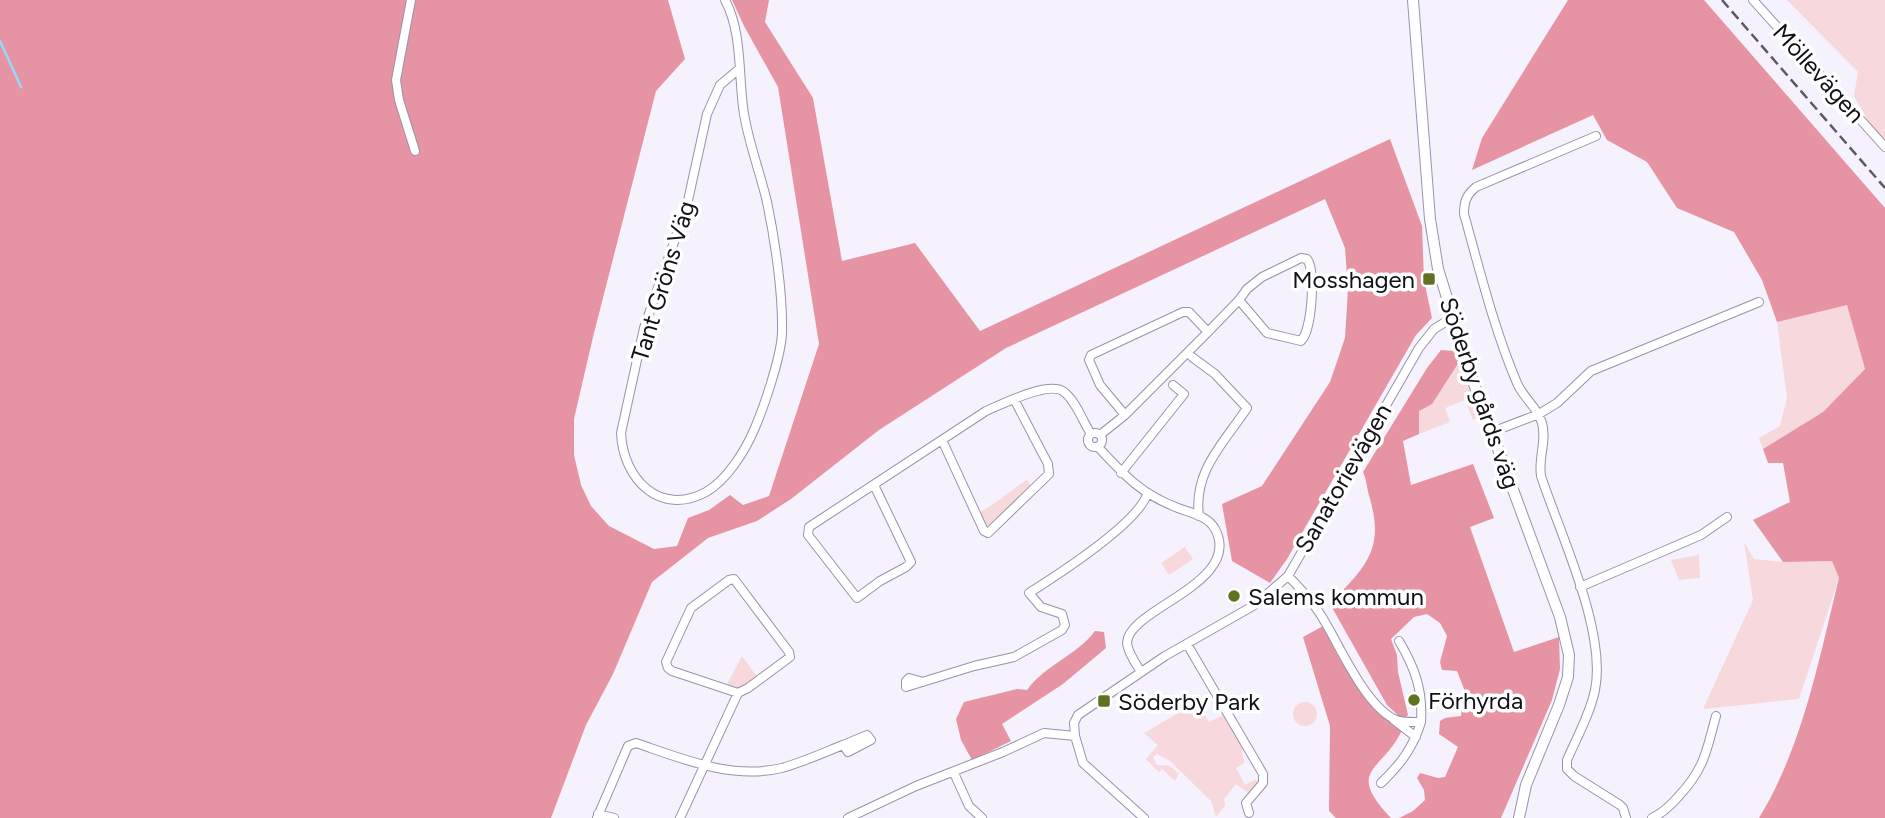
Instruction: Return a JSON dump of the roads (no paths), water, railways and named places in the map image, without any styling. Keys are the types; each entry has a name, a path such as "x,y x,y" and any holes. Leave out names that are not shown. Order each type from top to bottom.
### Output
{"main road":[{"name":"Söderby gårds väg","path":"1413,0 1430,219 1438,269 1452,318 1560,617 1569,655 1565,689 1531,771 1519,818"},
{"name":"Söderby gårds väg","path":"1527,818 1531,771"}],"street":[{"path":"411,0 396,80 399,100 415,151"},
{"name":"Tant Gröns Väg","path":"725,0 735,27 744,116 767,204 780,293 782,335 774,371 754,430 731,470 707,491 680,501 654,494 643,487 628,467 621,433 644,328 687,205 707,114 720,85 739,69"},
{"name":"Möllevägen","path":"1753,0 1885,147"},
{"path":"1596,136 1476,187 1464,201 1464,214 1487,295 1514,374 1519,387 1539,414 1544,430 1539,461 1541,476 1592,628 1595,688 1566,765 1574,776 1623,808 1626,818"},
{"path":"1141,672 1129,650 1129,635 1147,618 1203,577 1216,557 1218,536 1209,521 1147,495 1121,473 1098,447 1088,443 1125,415 1247,289 1262,277 1301,258 1310,262 1310,313 1305,338 1301,341 1267,333 1239,300"},
{"path":"1492,432 1539,414 1557,403 1591,371 1759,302"},
{"path":"1125,415 1100,384 1089,360 1091,355 1183,312 1189,312 1208,332"},
{"name":"Sanatorievägen","path":"1074,736 1074,723 1078,715 1186,643 1252,606 1287,576 1419,348 1434,329 1452,318"},
{"path":"1192,357 1215,374 1247,408 1204,472 1199,486 1199,516"},
{"path":"1121,473 1184,394 1173,385"},
{"path":"874,485 911,562 857,598 808,535 807,530 874,485 986,411 1047,388 1060,389 1067,395 1096,435"},
{"path":"942,440 984,531 990,532 1049,474 1048,464 1014,399"},
{"path":"923,682 1014,657 1062,630 1065,625 1062,614 1041,607 1029,593 1069,567 1125,523 1142,507 1147,495"},
{"path":"1580,587 1701,535 1727,517"},
{"path":"1287,576 1306,593 1367,693 1416,737"},
{"path":"680,818 738,693 790,657 775,632 734,579 691,608 666,662 667,668 672,671 738,693"},
{"path":"1381,783 1402,762 1421,722 1419,682 1399,641"},
{"path":"1186,643 1263,774 1264,783 1246,803 1249,813"},
{"path":"1652,818 1664,812 1694,780 1701,768 1716,716"},
{"path":"1393,719 1421,722"},
{"path":"851,817 916,786 954,773 1044,733 1074,736 1083,763 1144,818"},
{"path":"614,818 597,816 631,744 636,743 704,766 768,771 798,763 843,745"},
{"path":"954,773 969,806 982,818"}],"waterway":[{"path":"0,41 21,87"}],"railway":[{"path":"1722,0 1885,188"}],"place":[{"name":"Mosshagen","path":"1429,279"},
{"name":"Salems kommun","path":"1234,596"},
{"name":"Förhyrda","path":"1414,700"},
{"name":"Söderby Park","path":"1104,701"}]}
